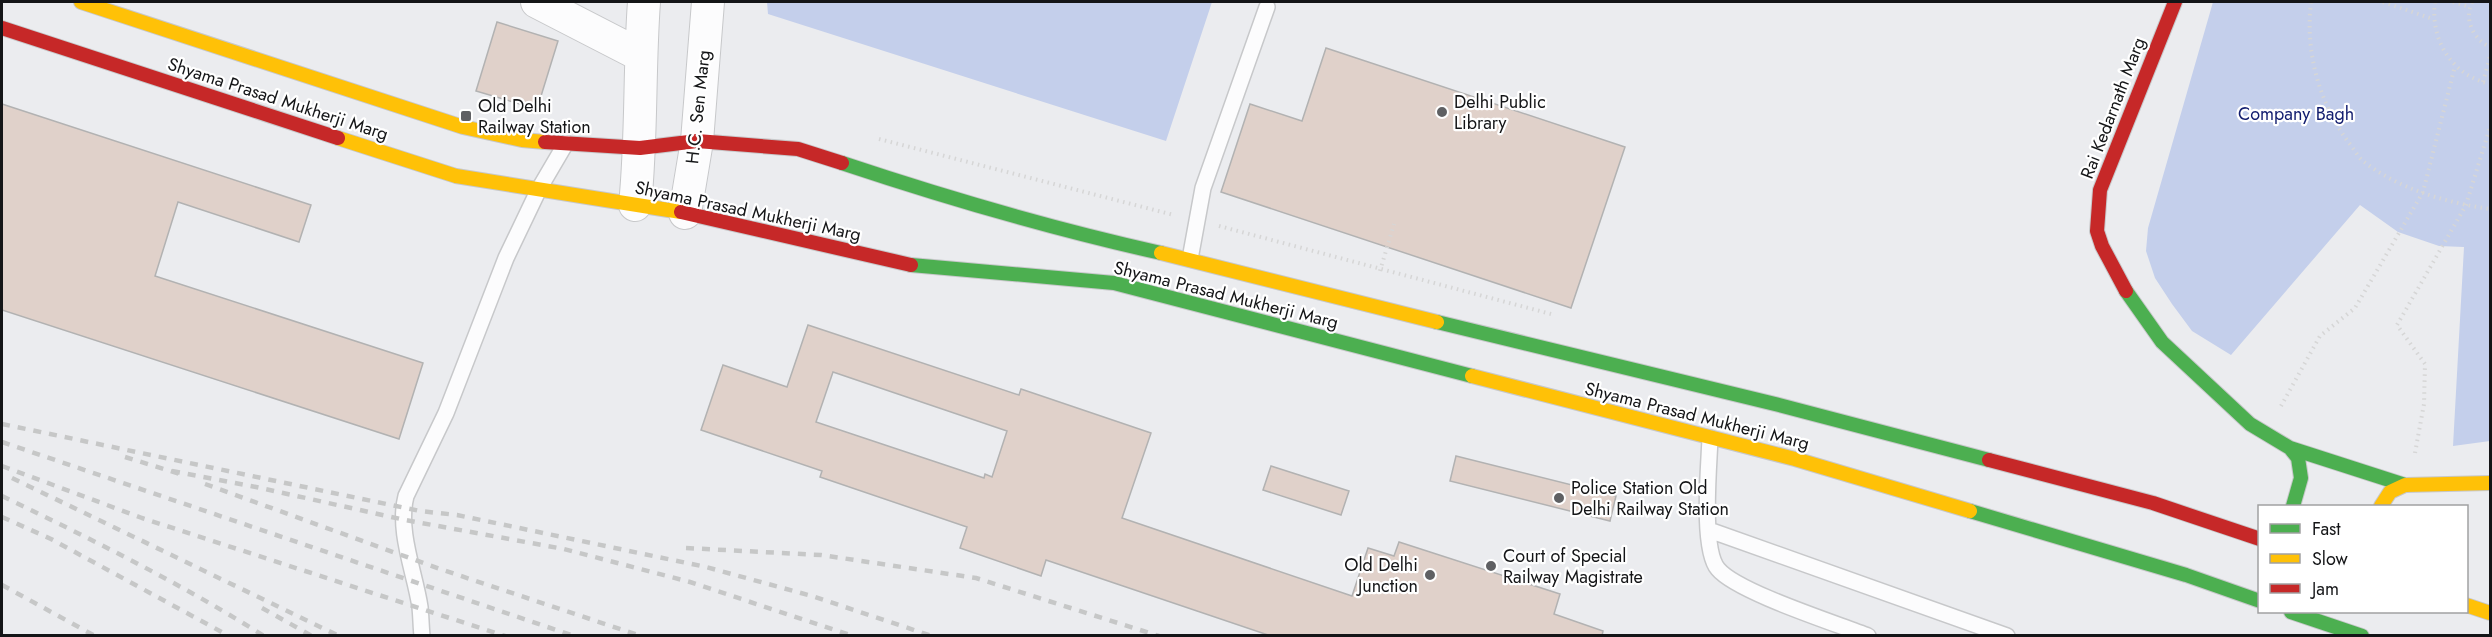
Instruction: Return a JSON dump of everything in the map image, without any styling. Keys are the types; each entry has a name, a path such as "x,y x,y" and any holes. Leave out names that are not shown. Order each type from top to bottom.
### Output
{"main road":[{"name":"Shyama Prasad Mukherji Marg","path":"81,2 463,127 522,140 640,148 697,141 798,149 920,189 1108,241 1190,259 1373,307 1779,405 2130,497 2258,539"},
{"name":"Rai Kedarnath Marg","path":"2175,2 2100,190 2097,231 2102,246 2128,296 2162,342 2250,424 2290,448 2405,485 2490,483"},
{"name":"Shyama Prasad Mukherji Marg","path":"2,28 456,176 685,213 905,264 1114,283 1817,465 2186,575 2258,601"},
{"path":"2290,448 2298,458 2301,471 2294,505"},
{"path":"2382,505 2388,493 2405,485"},
{"path":"2468,606 2490,613"},
{"path":"2294,613 2362,636"},
{"path":"2337,627 2343,613"}],"street":[{"path":"537,2 640,55"},
{"path":"635,205 640,148 640,55 644,2"},
{"name":"H.C. Sen Marg","path":"685,213 697,141 708,2"}],"lane":[{"path":"1190,259 1203,188 1267,7"},
{"path":"422,636 420,608 408,558 403,508 406,496 446,413 506,258 539,189 566,143"},
{"path":"1710,438 1708,530 1709,543 1717,568 1741,586 1868,636"},
{"path":"1708,530 2007,636"}],"path":[{"path":"2311,2 2311,55 2321,91 2339,130 2362,160 2390,178 2423,192 2466,205 2490,208"},
{"path":"2383,2 2433,19"},
{"path":"2435,2 2433,19 2439,44 2455,66 2490,84"},
{"path":"2453,2 2470,7"},
{"path":"2472,2 2469,20 2472,30 2477,38 2490,47"},
{"path":"2483,82 2490,56"},
{"path":"2272,436 2281,407 2320,336 2355,308 2423,192 2455,66"},
{"path":"2405,485 2415,453 2424,404 2425,364 2397,326 2466,205 2490,127"},
{"path":"1373,307 1380,270 1394,224"}],"green space":[{"path":"767,2 1212,2 1166,141 768,14"},
{"name":"Company Bagh","path":"2213,2 2490,2 2490,441 2453,446 2464,247 2439,246 2398,232 2360,205 2231,355 2192,331 2155,278 2146,251 2148,228"}],"building":[{"path":"497,22 558,41 537,109 476,91"},
{"path":"1326,48 1625,147 1571,308 1221,192 1250,104 1302,121"},
{"path":"2,104 311,205 299,242 178,202 155,276 423,363 399,439 2,310"},
{"path":"808,325 1019,395 1021,389 1151,433 1122,518 1352,596 1368,548 1394,556 1399,542 1560,594 1554,614 1603,631 1602,636 1271,636 1046,560 1041,576 960,548 967,527 820,477 822,471 701,430 723,365 787,387","holes":["833,372 1007,431 992,477 985,474 984,478 816,422"]},
{"path":"1456,456 1616,496 1610,521 1450,481"},
{"path":"1271,466 1349,491 1341,515 1263,490"}],"railway":[{"path":"2,424 420,511 457,515 706,567 812,596 932,636"},
{"path":"2,442 574,636"},
{"path":"125,457 180,474"},
{"path":"2,466 142,518 505,636"},
{"path":"172,471 405,520 564,549 690,582 853,636"},
{"path":"12,478 339,636"},
{"path":"205,484 440,569 641,636"},
{"path":"2,496 168,580 264,636"},
{"path":"2,517 51,539 229,636"},
{"path":"686,548 821,555 976,578 1159,636"},
{"path":"2,585 95,636"},
{"path":"262,608 312,636"}],"traffic: fast":[{"path":"842,163 1000,212 1161,253"},
{"path":"911,265 1114,283 1472,376"},
{"path":"2126,291 2162,342 2250,424 2290,448 2298,458 2301,478 2293,505"},
{"path":"1437,322 1779,405 1989,460"},
{"path":"2290,448 2405,485"},
{"path":"1970,511 2186,575 2258,600"},
{"path":"2294,613 2362,636"}],"traffic: slow":[{"path":"81,2 463,127 522,140 545,142"},
{"path":"338,138 456,176 681,212"},
{"path":"1161,253 1437,322"},
{"path":"1472,376 1795,459 1970,511"},
{"path":"2382,505 2390,492 2405,485 2490,483"},
{"path":"2468,606 2490,613"}],"traffic: jam":[{"path":"2126,291 2102,246 2097,231 2100,190 2175,2"},
{"path":"2,28 338,138"},
{"path":"545,142 640,148 697,141 798,149 842,163"},
{"path":"681,212 911,265"},
{"path":"1989,460 2153,503 2258,538"}],"place":[{"name":"Delhi Public Library","path":"1442,112"},
{"name":"Old Delhi Railway Station","path":"466,116"},
{"name":"Police Station Old Delhi Railway Station","path":"1559,498"},
{"name":"Court of Special Railway Magistrate","path":"1491,566"},
{"name":"Old Delhi Junction","path":"1430,575"}]}
